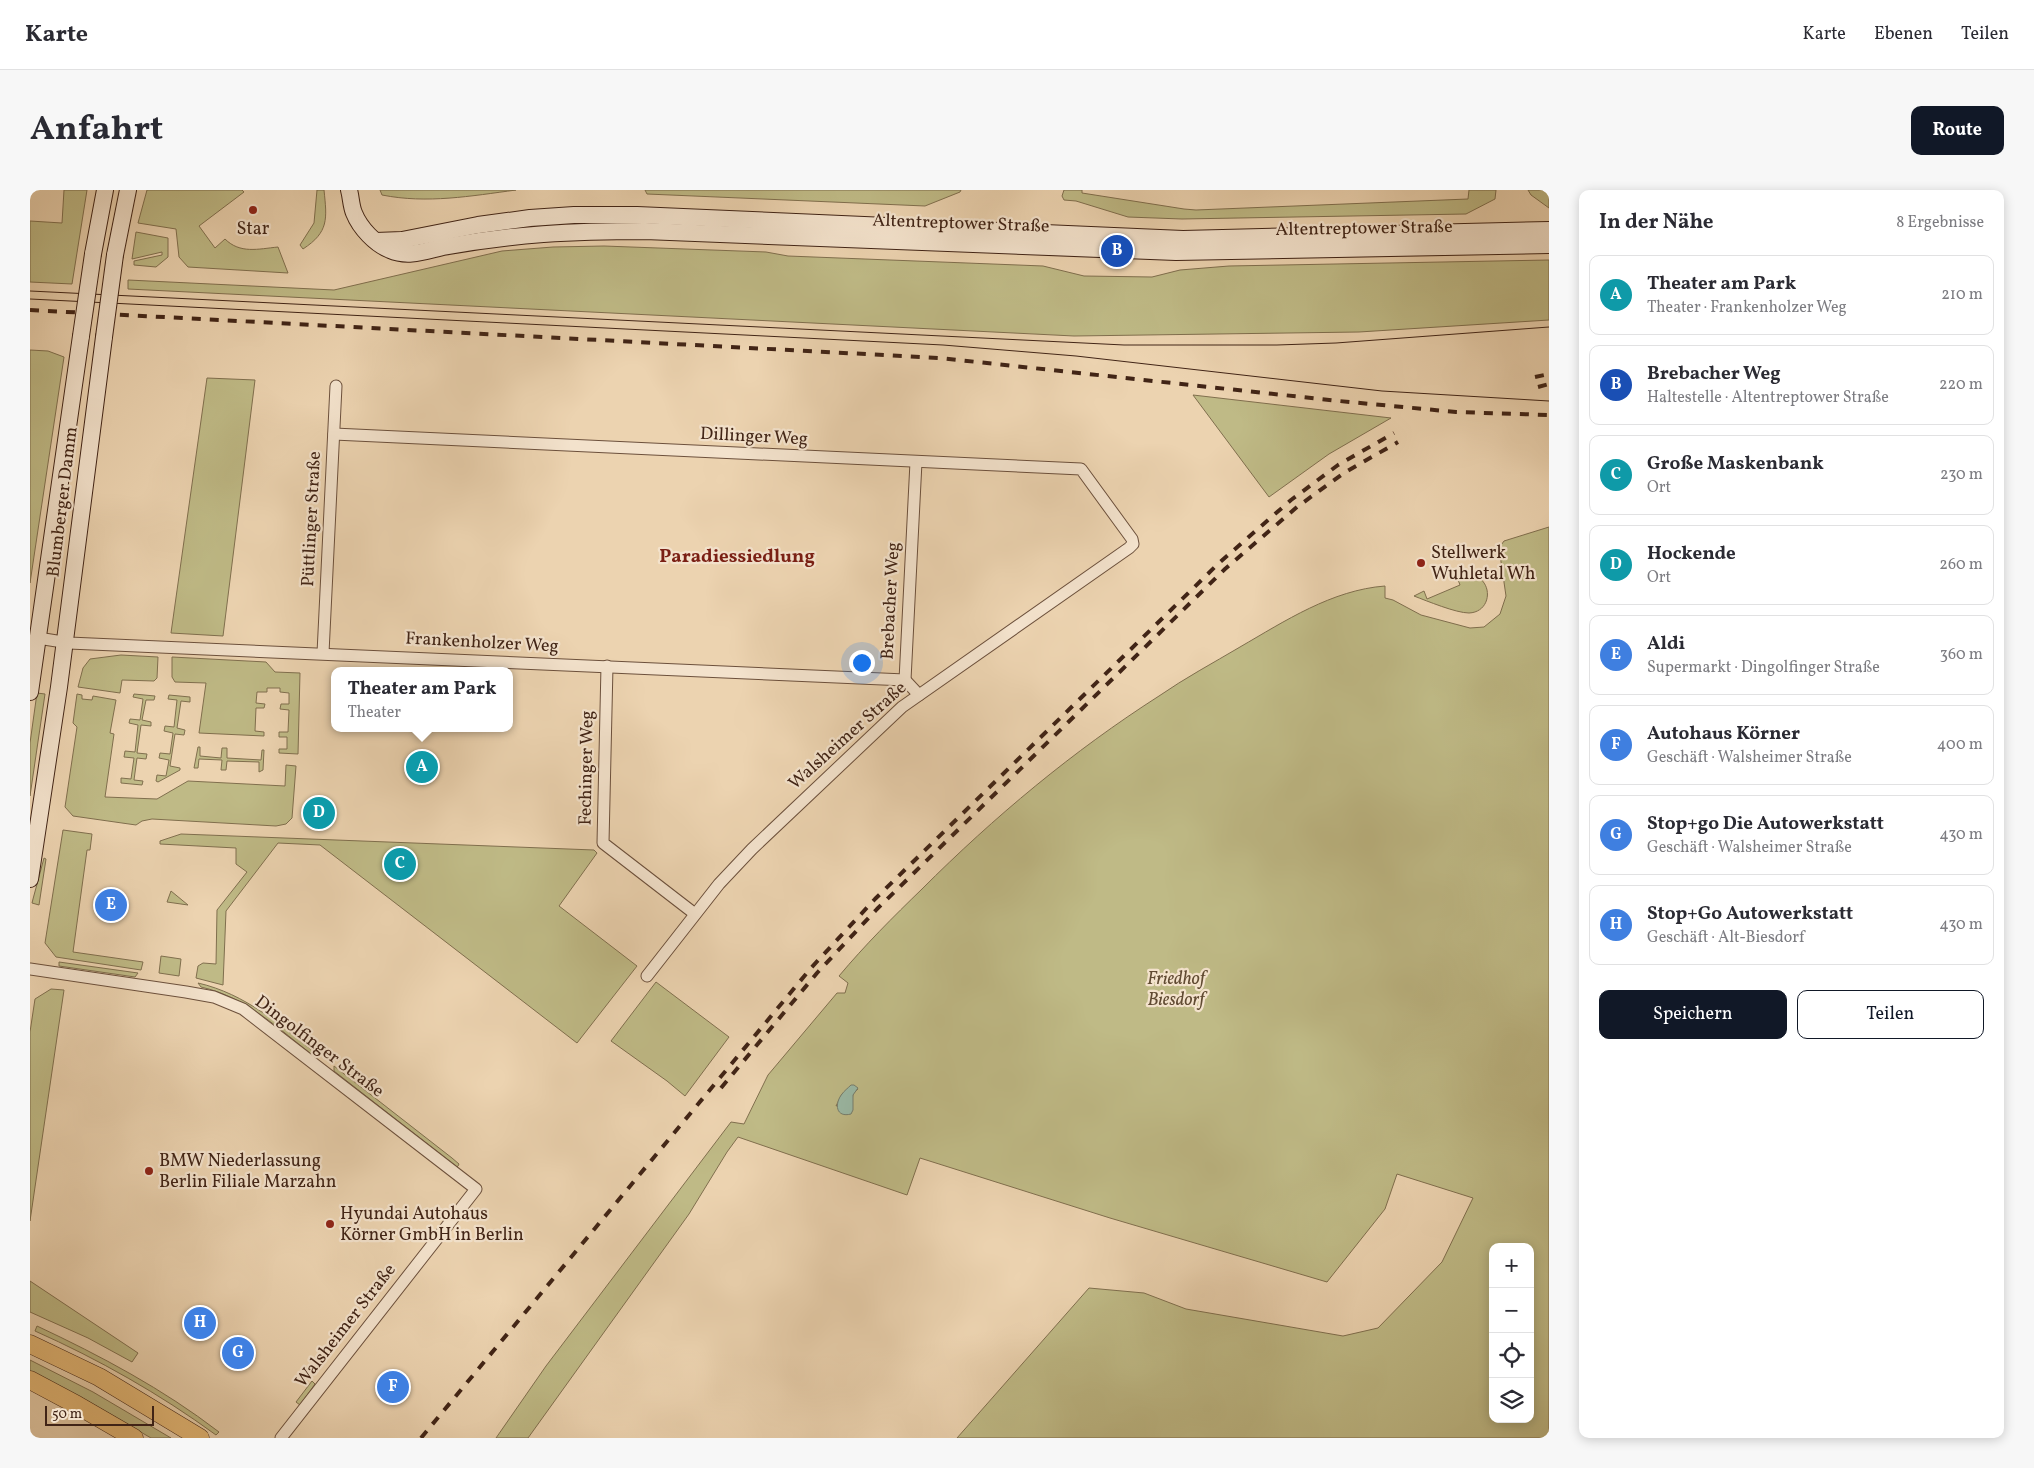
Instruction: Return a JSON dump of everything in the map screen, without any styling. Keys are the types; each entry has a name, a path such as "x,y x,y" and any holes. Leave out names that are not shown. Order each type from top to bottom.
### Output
{"main road":[{"name":"Blumberger Damm","path":"30,692 93,254 104,190"},
{"name":"Blumberger Damm","path":"30,879 65,642 115,255 128,190"},
{"name":"Altentreptower Straße","path":"350,190 354,212 365,231 390,250 404,254 416,254 480,240 534,233 599,231 645,231 1176,252 1549,245"},
{"name":"Altentreptower Straße","path":"376,241 402,240 478,225 574,215 647,216 1183,238 1549,230"},
{"path":"30,1344 98,1377 200,1438"},
{"path":"30,1380 69,1400 134,1438"}],"street":[{"name":"Püttlinger Straße","path":"323,653 336,386"},
{"name":"Dillinger Weg","path":"334,434 1081,469 1132,539 1133,544"},
{"name":"Brebacher Weg","path":"905,680 916,462"},
{"name":"Walsheimer Straße","path":"647,976 719,884 752,849 902,707 1133,544"},
{"name":"Frankenholzer Weg","path":"38,638 65,642 905,680"},
{"name":"Fechinger Weg","path":"607,666 603,843 695,914"},
{"path":"905,680 919,695"},
{"name":"Dingolfinger Straße","path":"30,969 214,997 243,1009 476,1189"},
{"name":"Walsheimer Straße","path":"281,1438 476,1189"}],"green space":[{"path":"64,190 87,190 72,284 30,282 30,221 62,223"},
{"path":"147,190 242,190 244,192 199,226 215,248 225,239 243,249 278,247 288,273 188,267 179,257 176,229 138,223"},
{"path":"317,190 324,190 326,217 318,237 303,249 300,245 314,223"},
{"path":"380,190 516,190 466,197 416,199 382,195"},
{"path":"645,190 961,190 925,206 647,194"},
{"path":"1064,190 1082,190 1082,193 1196,210 1468,199 1469,190 1496,190 1495,199 1466,214 1182,219 1128,217 1076,201 1064,200 1062,196"},
{"path":"1528,190 1549,190 1549,208 1531,195"},
{"path":"136,232 168,238 168,257 156,267 134,265 134,261 162,255 162,252 132,259"},
{"path":"604,246 766,252 788,256 1043,266 1084,276 1152,277 1180,270 1229,266 1549,260 1549,320 1359,332 1074,336 128,289 128,280 334,290 502,251"},
{"path":"30,350 48,351 64,357 30,583"},
{"path":"207,378 255,380 223,636 171,633"},
{"path":"1193,395 1391,418 1329,454 1269,497"},
{"name":"Friedhof Biesdorf","path":"1549,527 1549,1438 957,1438 1089,1288 1144,1293 1186,1309 1343,1336 1378,1328 1442,1262 1473,1198 1397,1174 1385,1209 1327,1282 1110,1218 920,1158 907,1195 738,1137 689,1214 528,1438 496,1438 546,1366 731,1122 744,1124 768,1075 837,993 845,993 848,983 839,976 890,921 977,836 1065,762 1127,717 1199,671 1292,617 1328,600 1365,589 1385,586 1385,598 1393,600 1421,615 1470,628 1484,627 1500,614 1506,596 1499,548 1504,541","holes":["858,1089 853,1094 852,1100 836,1106 842,1094"]},
{"path":"1463,574 1473,575 1481,579 1485,585 1487,600 1477,611 1469,613 1457,611 1414,596 1424,591 1427,599 1460,585 1457,577"},
{"path":"121,655 158,657 157,678 154,681 122,680 120,693 78,687 83,668 90,659"},
{"path":"172,657 266,662 275,672 300,673 298,754 279,753 279,749 287,749 287,737 279,737 279,732 288,732 289,710 280,709 281,704 289,704 289,693 280,692 280,688 267,688 267,692 257,692 256,703 265,704 264,708 256,708 255,731 264,732 264,736 199,733 206,683 175,682 172,677"},
{"path":"37,693 45,694 30,796 30,743"},
{"path":"77,694 82,695 82,699 92,700 93,696 116,700 110,733 114,734 105,797 157,799 188,781 285,786 286,765 296,766 292,818 286,824 276,826 152,819 142,821 136,825 73,816 65,807 77,727 73,723"},
{"path":"134,694 155,696 154,700 146,700 142,720 151,722 151,726 141,725 137,753 147,754 146,759 137,758 134,780 143,781 142,785 121,783 121,778 131,779 134,758 124,757 125,751 135,752 138,725 129,723 130,719 140,720 143,699 133,697"},
{"path":"169,695 190,697 190,702 181,701 177,728 185,730 184,735 175,734 170,766 180,768 180,770 158,782 156,781 157,775 166,776 169,760 159,758 160,753 170,754 173,733 164,731 165,726 174,727 177,700 168,699"},
{"path":"198,747 200,747 200,756 221,758 222,748 227,748 227,758 261,760 262,750 264,750 263,770 259,772 259,762 227,761 226,770 221,770 222,760 199,759 198,768 194,768"},
{"path":"63,830 92,834 90,850 87,850 73,952 143,962 141,970 56,957 45,943"},
{"path":"181,834 594,850 597,853 559,906 637,966 577,1043 320,845 278,843 226,911 223,985 196,978 198,966 203,963 216,964 217,910 247,872 236,864 236,848 160,844 160,841"},
{"path":"44,858 46,859 39,905 32,903"},
{"path":"171,891 188,905 167,902"},
{"path":"161,956 181,959 179,976 159,973"},
{"path":"59,962 138,973 135,977 59,966"},
{"path":"656,982 729,1037 685,1096 611,1041"},
{"path":"198,983 232,995 262,1012 318,1055 315,1057 275,1025 247,1006 233,998 201,987"},
{"path":"51,989 64,990 30,1221 30,1032 35,999"},
{"path":"334,1066 452,1158 459,1164 458,1166 334,1071"},
{"path":"30,1281 138,1353 132,1362 88,1338 30,1312"},
{"path":"37,1326 85,1349 154,1387 219,1432 216,1435 173,1405 128,1378 82,1353 35,1331"},
{"path":"30,1360 93,1392 171,1438 151,1438 84,1399 30,1372"},
{"path":"312,1381 315,1384 300,1405 296,1402"}],"shaded area":[{"path":"851,1085 858,1088 853,1095 853,1110 851,1114 846,1115 839,1112 837,1106 839,1098"}],"tram line":[{"path":"30,291 1124,345 1336,343 1549,327"},
{"path":"30,299 943,345 1076,356 1382,391 1549,401"}],"railway":[{"path":"30,310 940,358 1456,412 1549,415"},
{"path":"1535,377 1549,374"},
{"path":"1538,387 1549,384"},
{"path":"421,1438 811,968 875,899 1219,563 1291,500 1338,465 1394,433"},
{"path":"721,1088 817,973 877,909 1225,569 1297,507 1344,473 1398,442"}],"place":[{"name":"Star","path":"253,210"},
{"name":"Brebacher Weg","path":"1117,251"},
{"name":"Stellwerk Wuhletal Wh","path":"1421,563"},
{"name":"Theater am Park","path":"422,767"},
{"name":"Hockende","path":"319,813"},
{"name":"Große Maskenbank","path":"400,864"},
{"name":"Aldi","path":"111,905"},
{"name":"BMW Niederlassung Berlin Filiale Marzahn","path":"149,1171"},
{"name":"Hyundai Autohaus Körner GmbH in Berlin","path":"330,1224"},
{"name":"Stop+Go Autowerkstatt","path":"200,1323"},
{"name":"Stop+go Die Autowerkstatt","path":"238,1353"},
{"name":"Autohaus Körner","path":"393,1387"}],"district":[{"name":"Paradiessiedlung","path":"737,557"}]}
